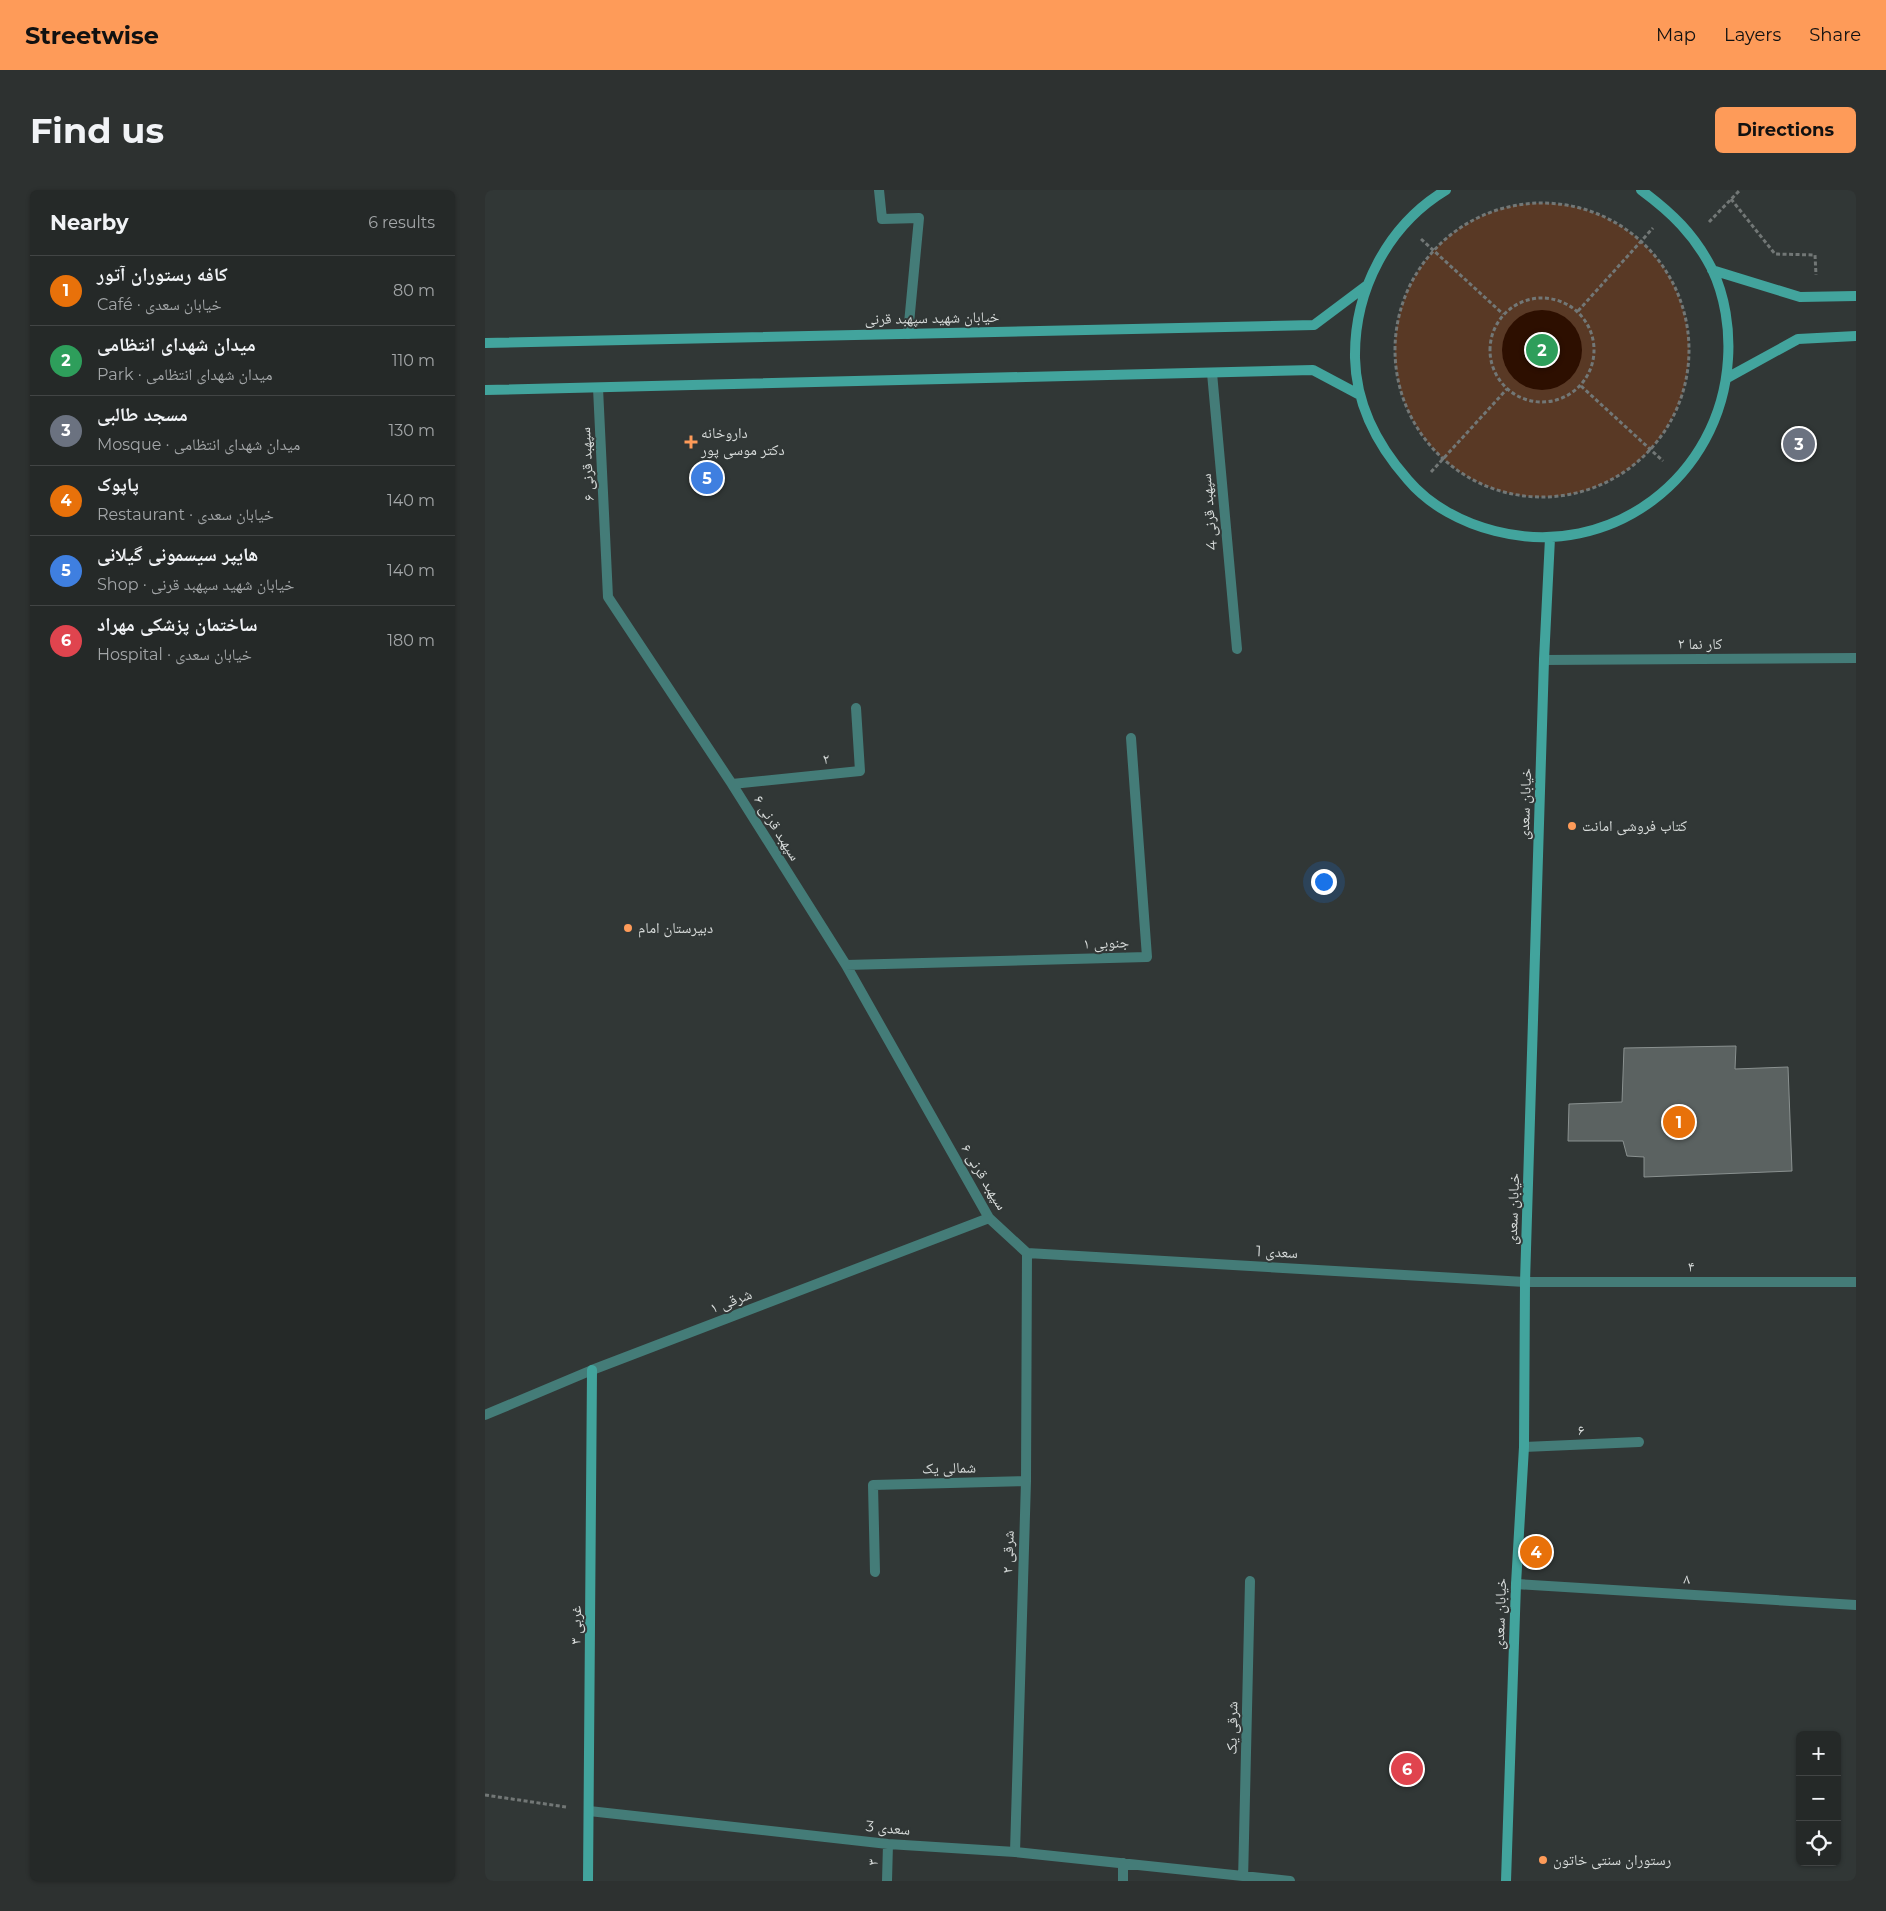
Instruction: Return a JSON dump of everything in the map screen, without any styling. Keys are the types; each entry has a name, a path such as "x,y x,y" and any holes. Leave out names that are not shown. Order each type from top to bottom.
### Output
{"main road":[{"path":"1446,190 1431,199 1404,223 1382,253 1366,286 1357,322 1355,359 1360,395 1372,430 1391,462 1415,489 1445,511 1478,527 1514,536 1551,538 1587,532 1621,520 1653,501 1680,476 1703,447 1718,414 1727,378 1730,341 1724,304 1712,270 1693,238 1669,211 1641,190"},
{"path":"1712,270 1800,297 1856,296"},
{"name":"خیابان شهید سپهبد قرنی","path":"485,344 1314,325 1366,286"},
{"path":"1727,378 1798,339 1856,336"},
{"path":"485,390 1313,370 1360,395"},
{"name":"خیابان سعدی","path":"1506,1881 1516,1584 1524,1448 1525,1282 1544,660 1551,538"},
{"name":"۳ غربی","path":"588,1881 592,1370"}],"street":[{"path":"879,190 881,219 919,218 908,334"},
{"name":"سپهبد قرنی 4","path":"1211,373 1237,649"},
{"name":"سپهبد قرنی ۶","path":"598,388 608,597 732,784 846,965 989,1218 1027,1253"},
{"name":"کار نما ۲","path":"1544,660 1856,658"},
{"name":"۲","path":"732,784 860,771 856,708"},
{"name":"۱ جنوبی","path":"846,965 1147,957 1131,738"},
{"name":"شرقی ۱","path":"485,1415 592,1370 989,1218"},
{"name":"سعدی 1","path":"1027,1253 1525,1282"},
{"name":"شرقی ۲","path":"1015,1852 1025,1481 1027,1253"},
{"name":"۴","path":"1525,1282 1856,1282"},
{"name":"۶","path":"1524,1448 1639,1442"},
{"name":"شمالی یک","path":"875,1572 873,1485 1025,1481"},
{"name":"شرقی یک","path":"1243,1878 1249,1581"},
{"name":"۸","path":"1516,1584 1856,1604"},
{"name":"سعدی 3","path":"589,1811 888,1844 1015,1852 1123,1862 1243,1878 1290,1881"},
{"name":"۳","path":"887,1881 888,1844"},
{"path":"1123,1862 1123,1881"}],"path":[{"path":"1693,238 1740,190"},
{"path":"1731,199 1775,254 1815,255 1819,297"},
{"path":"1536,203 1565,204 1592,211 1618,224 1642,241 1661,262 1675,287 1685,315 1689,343 1687,372 1680,400 1668,426 1651,449 1629,468 1604,483 1577,493 1549,497 1520,496 1492,489 1466,476 1443,459 1424,437 1409,413 1399,385 1395,357 1397,328 1404,300 1417,274 1434,251 1456,232 1480,217 1507,207 1536,203"},
{"path":"1578,311 1669,211"},
{"path":"1404,223 1503,314"},
{"path":"1548,297 1564,302 1578,311 1588,324 1594,339 1595,356 1590,372 1581,386 1568,396 1553,402 1536,402 1520,398 1507,389 1497,376 1491,360 1490,344 1494,328 1503,314 1517,304 1532,298 1548,297"},
{"path":"1581,386 1680,476"},
{"path":"1415,489 1507,389"},
{"path":"485,1795 589,1811"}],"shaded area":[{"path":"1542,203 1571,206 1598,215 1623,228 1646,246 1664,269 1677,294 1686,321 1689,350 1686,379 1677,406 1664,431 1646,454 1623,472 1598,485 1571,494 1542,497 1513,494 1486,485 1461,472 1438,454 1420,431 1407,406 1398,379 1395,350 1398,321 1407,294 1420,269 1438,246 1461,228 1486,215 1513,206"},
{"path":"1542,310 1557,313 1570,322 1579,335 1582,350 1579,365 1570,378 1557,387 1542,390 1527,387 1514,378 1505,365 1502,350 1505,335 1514,322 1527,313"}],"building":[{"path":"1736,1046 1735,1069 1788,1067 1792,1171 1644,1177 1644,1157 1627,1156 1623,1141 1568,1141 1569,1104 1622,1102 1624,1048"}],"place":[{"name":"میدان شهدای انتظامی","path":"1542,350"},
{"name":"داروخانه دکتر موسی پور","path":"691,442"},
{"name":"مسجد طالبی","path":"1799,444"},
{"name":"هایپر سیسمونی گیلانی","path":"707,478"},
{"name":"کتاب فروشی امانت","path":"1572,826"},
{"name":"دبیرستان امام","path":"628,928"},
{"name":"کافه رستوران آتور","path":"1679,1122"},
{"name":"پاپوک","path":"1536,1552"},
{"name":"ساختمان پزشکی مهراد","path":"1407,1769"},
{"name":"رستوران سنتی خاتون","path":"1543,1860"}]}
